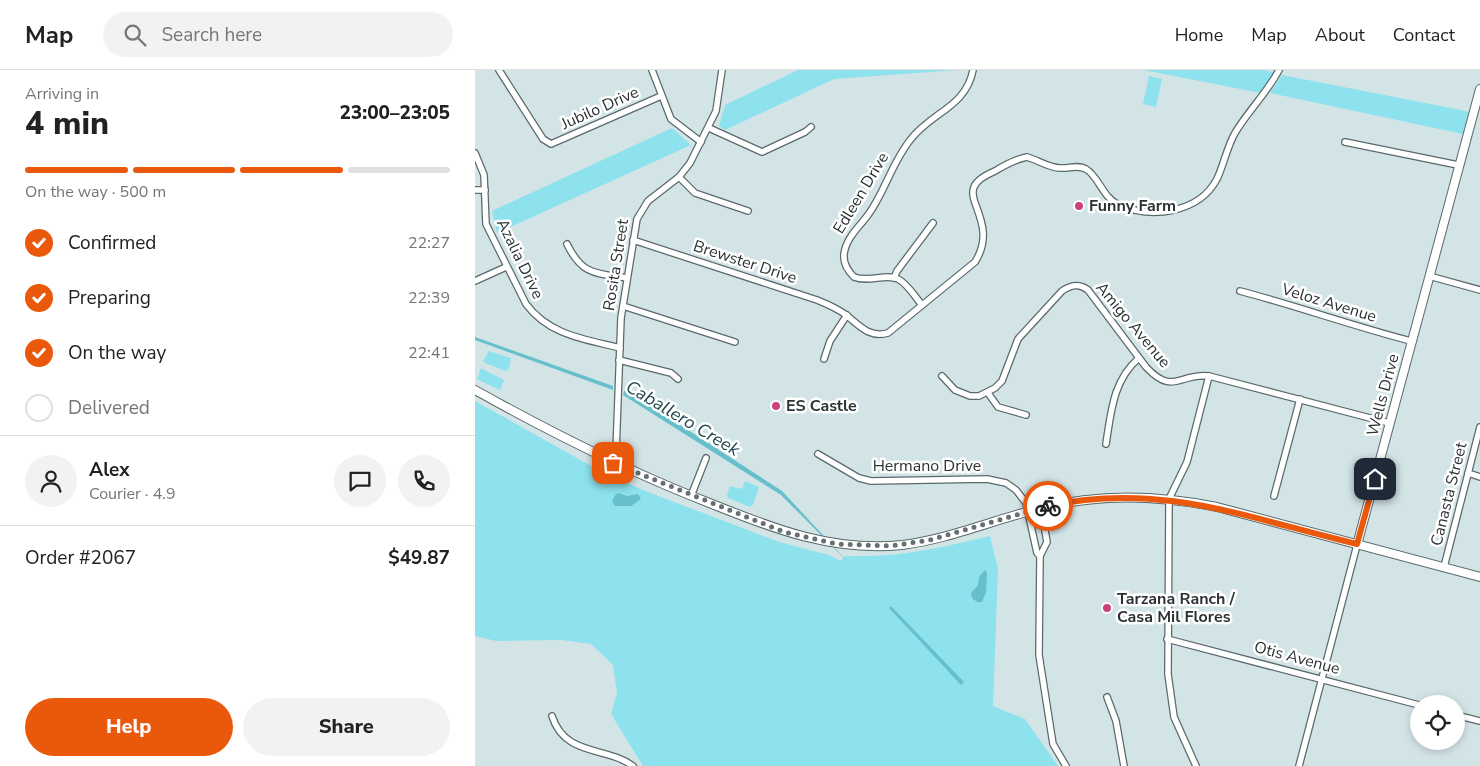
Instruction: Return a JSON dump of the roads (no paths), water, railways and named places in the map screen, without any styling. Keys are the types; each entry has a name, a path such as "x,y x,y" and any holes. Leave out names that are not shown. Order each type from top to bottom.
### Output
{"main road":[{"name":"Wells Drive","path":"1357,544 1458,165 1478,107 1480,89"},
{"path":"475,390 563,439 613,463 784,532 830,543 858,546 897,545 930,540 1041,508 1105,497 1169,499 1217,508 1480,577"}],"street":[{"name":"Jubilo Drive","path":"499,70 543,139 551,144 569,138 661,96"},
{"path":"652,70 671,119 701,142"},
{"name":"Rosita Street","path":"613,463 616,452 623,306 633,240 640,210 647,201 679,177 691,162 709,128 719,98 721,70"},
{"name":"Edleen Drive","path":"894,278 869,280 854,277 845,264 845,246 876,202 893,167 909,141 921,128 961,98 971,81 973,70"},
{"name":"Brewster Drive","path":"633,240 833,306 847,315 866,332 880,335 895,329 975,262 979,254 984,232 973,194 973,187 983,177 1011,162 1027,157 1061,169 1079,166 1085,169 1106,196 1126,208 1159,212 1184,208 1208,192 1216,180 1236,131 1279,70"},
{"path":"709,128 762,152 805,132 811,127"},
{"path":"1345,142 1458,165"},
{"name":"Azalia Drive","path":"475,153 484,175 486,224 526,304 547,326 558,332 620,348"},
{"path":"679,177 695,194 748,210"},
{"path":"475,190 485,190"},
{"path":"922,305 905,284 894,278 897,271 933,222"},
{"path":"567,244 574,258 587,270 627,278"},
{"path":"475,281 506,266"},
{"path":"1429,276 1480,290"},
{"name":"Amigo Avenue","path":"988,392 1002,381 1018,339 1062,291 1074,285 1080,285 1088,290 1156,378 1164,382 1173,384 1199,376 1209,376 1389,423"},
{"name":"Veloz Avenue","path":"1240,291 1311,310 1337,322 1411,341"},
{"path":"623,306 735,342"},
{"path":"824,359 830,341 847,315"},
{"path":"1105,444 1118,385 1129,367 1139,358"},
{"path":"619,360 671,373 678,379"},
{"path":"942,376 962,394 979,396 988,392 998,407 1025,415"},
{"path":"1196,766 1174,717 1168,674 1169,499 1187,462 1209,376"},
{"path":"1273,496 1300,399"},
{"name":"Canasta Street","path":"1444,567 1480,427"},
{"name":"Hermano Drive","path":"818,454 859,478 871,481 998,480 1016,490 1025,501 1029,511"},
{"path":"691,496 706,458"},
{"path":"1468,473 1480,476"},
{"path":"1041,508 1047,542 1040,556 1039,654 1053,744 1066,766"},
{"path":"1029,511 1037,553 1040,556"},
{"name":"Wells Drive","path":"1299,766 1357,544"},
{"name":"Otis Avenue","path":"1167,639 1410,703"},
{"path":"1107,697 1116,721 1124,766"},
{"path":"552,716 558,729 577,746 623,760 633,766"},
{"path":"1465,718 1480,722"}],"place":[{"name":"Funny Farm","path":"1079,206"},
{"name":"ES Castle","path":"776,406"},
{"name":"Tarzana Ranch / Casa Mil Flores","path":"1107,608"}],"water label":[{"name":"Caballero Creek","path":"683,418"}]}
